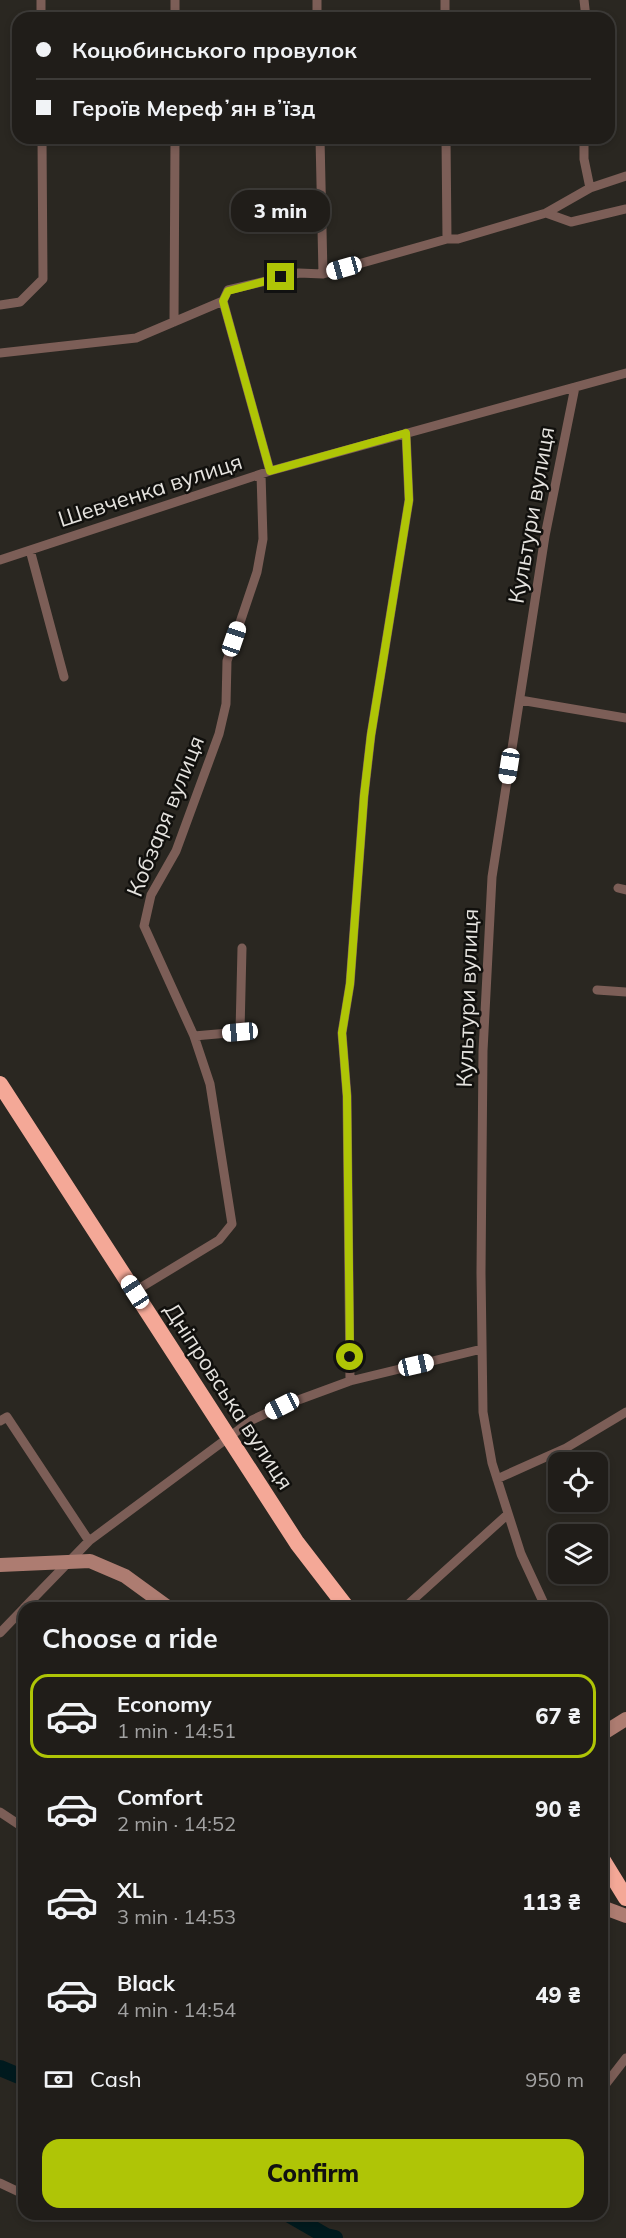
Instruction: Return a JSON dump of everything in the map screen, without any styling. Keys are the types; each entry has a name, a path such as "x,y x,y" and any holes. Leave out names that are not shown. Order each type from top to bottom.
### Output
{"highway":[{"name":"Дніпровська вулиця","path":"0,1085 297,1543 342,1602"},
{"path":"608,1869 626,1898"}],"street":[{"path":"0,306 20,302 43,279 42,144"},
{"path":"174,322 175,144"},
{"path":"320,144 323,274"},
{"path":"446,144 447,239"},
{"path":"584,144 584,159 590,188"},
{"path":"0,352 136,338 223,301 228,291 299,273 323,274 447,239 458,239 546,213 590,188 626,176"},
{"path":"546,213 571,222 626,208"},
{"name":"Кобзаря вулиця","path":"135,1292 219,1240 232,1224 210,1084 194,1036 144,926 151,895 176,851 219,734 225,704 227,661 257,572 263,539 265,472 223,301"},
{"name":"Шевченка вулиця","path":"0,560 265,472 626,373"},
{"name":"Культури вулиця","path":"543,1602 521,1554 508,1514 492,1463 483,1412 483,1051 492,877 545,536 575,387"},
{"path":"350,1381 347,1096 342,1033 350,984 364,796 371,735 409,500 406,433"},
{"path":"30,550 64,677"},
{"path":"520,700 626,718"},
{"path":"194,1036 240,1032 242,948"},
{"path":"597,990 626,992"},
{"path":"30,1602 89,1541 252,1420 282,1406 350,1381 482,1350"},
{"path":"497,1479 566,1448 626,1412"},
{"path":"2,1416 89,1541"},
{"path":"411,1602 508,1514"},
{"path":"0,1565 90,1561 125,1576 161,1602"},
{"path":"0,1633 18,1614"},
{"path":"608,1730 626,1719"},
{"path":"0,1812 18,1824"},
{"path":"608,1909 626,1916"},
{"path":"608,2081 626,2058"},
{"path":"0,2183 18,2192"}],"waterway":[{"path":"0,2068 18,2076"},
{"path":"298,2220 326,2236 335,2238"}],"route":[{"path":"281,277 228,291 223,301 270,471 406,433 409,500 371,735 364,796 350,984 342,1033 347,1096 350,1357"}]}
